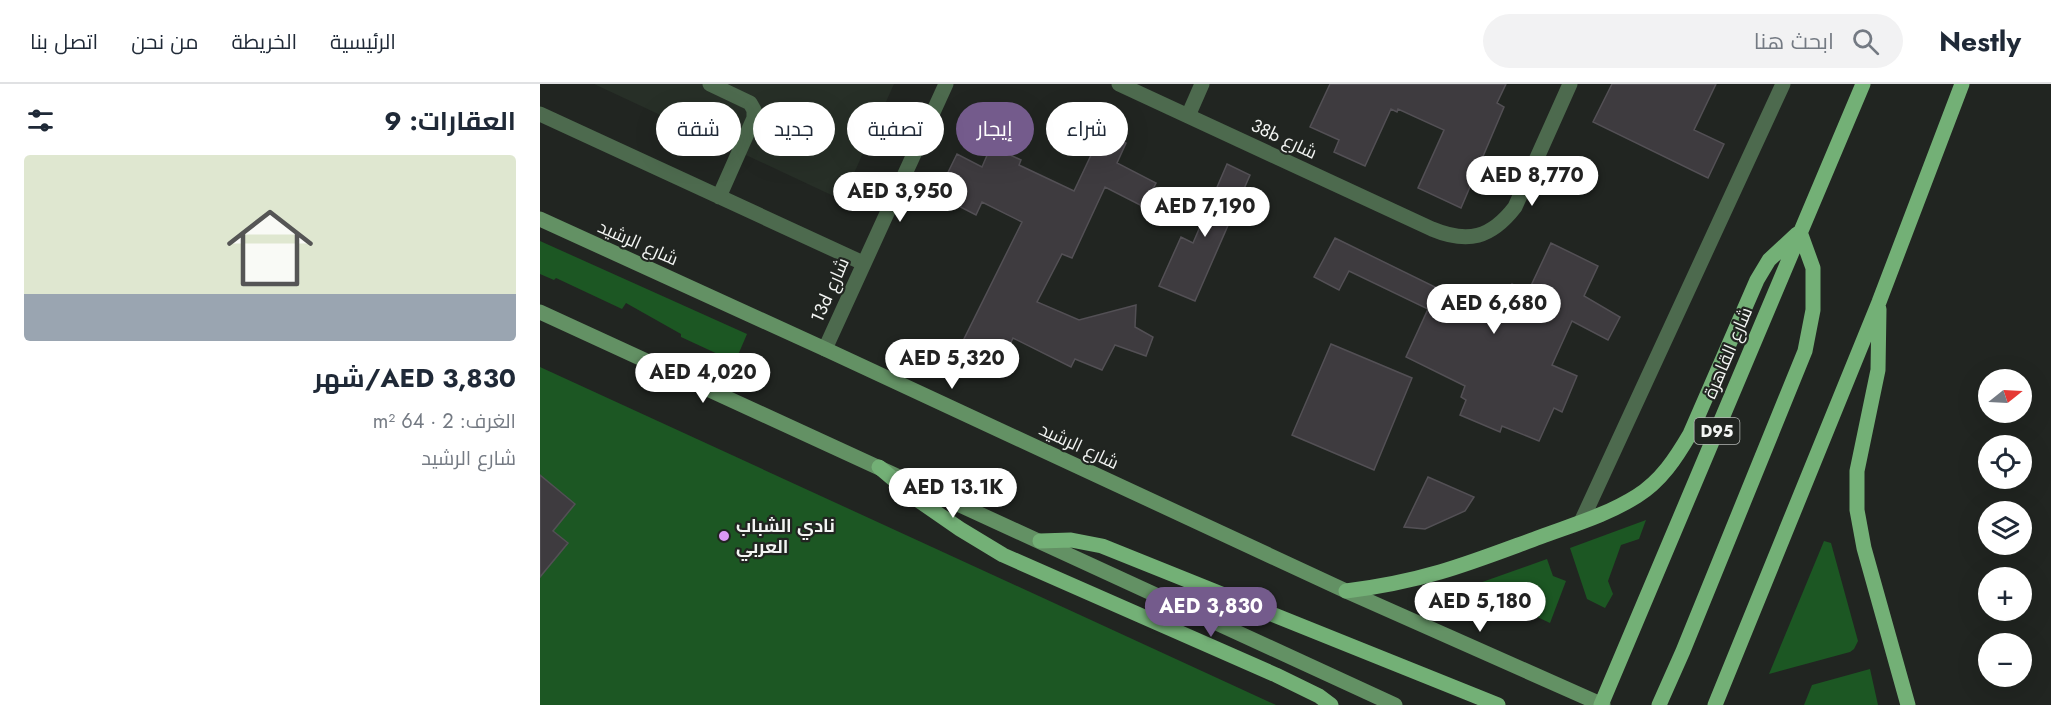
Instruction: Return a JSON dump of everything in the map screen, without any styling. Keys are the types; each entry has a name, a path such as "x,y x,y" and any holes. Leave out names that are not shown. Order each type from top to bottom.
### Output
{"main road":[{"name":"شارع القاهرة","path":"1602,705 1863,84"},
{"path":"1715,705 1879,302 1962,84"},
{"name":"شارع الرشيد","path":"540,219 1346,591 1602,705"},
{"path":"1346,591 1442,572 1581,522 1614,509 1638,495 1659,478 1676,458 1690,434 1757,280 1769,260 1800,232 1813,268 1812,310 1805,351 1659,705"},
{"path":"1879,302 1878,370 1857,471 1857,510 1864,548 1908,705"},
{"path":"540,312 1395,705"},
{"path":"879,467 918,500 960,529 1004,555 1276,675 1319,696 1331,705"},
{"path":"1040,541 1071,540 1101,546 1498,705"}],"street":[{"path":"710,84 750,103 754,110 754,118 719,197"},
{"name":"13d شارع","path":"825,349 946,84"},
{"name":"38b شارع","path":"1119,84 1449,237 1468,238 1487,232 1503,222 1515,207 1570,84"},
{"path":"1188,116 1202,84"},
{"path":"1581,522 1783,84"},
{"path":"540,114 863,263"}],"shaded area":[{"path":"594,84 894,84 886,102 847,102 847,156 862,156 842,200 741,153 741,102 656,102 656,113"}],"green space":[{"path":"540,241 747,334 735,362 681,337 681,334 626,303 622,309 556,278 554,280 540,274"},
{"name":"نادي الشباب العربي","path":"540,367 1276,705 540,705"},
{"path":"1646,520 1639,539 1621,545 1608,581 1613,594 1605,608 1587,599 1570,548"},
{"path":"1824,541 1831,543 1858,641 1850,652 1769,674"},
{"path":"1547,559 1553,576 1566,581 1550,623 1471,586"},
{"path":"1870,669 1878,705 1804,705 1812,685"}],"building":[{"path":"1330,84 1506,84 1497,103 1504,107 1461,208 1418,188 1444,130 1398,109 1397,112 1391,109 1365,166 1334,152 1339,140 1310,127"},
{"path":"1612,84 1716,84 1694,130 1724,144 1708,178 1593,122"},
{"path":"956,156 961,156 982,167 987,156 1012,156 1021,160 1019,165 1074,191 1091,156 1120,156 1117,163 1156,183 1144,207 1105,187 1072,258 1062,254 1037,302 1079,320 1136,305 1135,327 1153,337 1146,356 1115,345 1102,370 1075,359 1071,367 1013,338 1000,366 960,347 1022,222 982,202 976,215 937,195"},
{"path":"1227,164 1250,175 1195,301 1159,286 1181,237 1193,243"},
{"path":"1335,238 1496,317 1512,284 1528,292 1551,243 1598,266 1584,296 1620,317 1608,340 1572,321 1552,365 1577,376 1562,412 1554,408 1539,441 1502,426 1500,432 1460,415 1466,400 1461,397 1465,386 1406,357 1428,309 1349,271 1339,290 1314,277"},
{"path":"1331,344 1412,378 1374,470 1292,435"},
{"path":"540,475 575,504 553,531 568,543 540,577"},
{"path":"1428,477 1474,497 1465,511 1425,529 1404,527"}],"place":[{"name":"نادي الشباب العربي","path":"724,536"}]}
